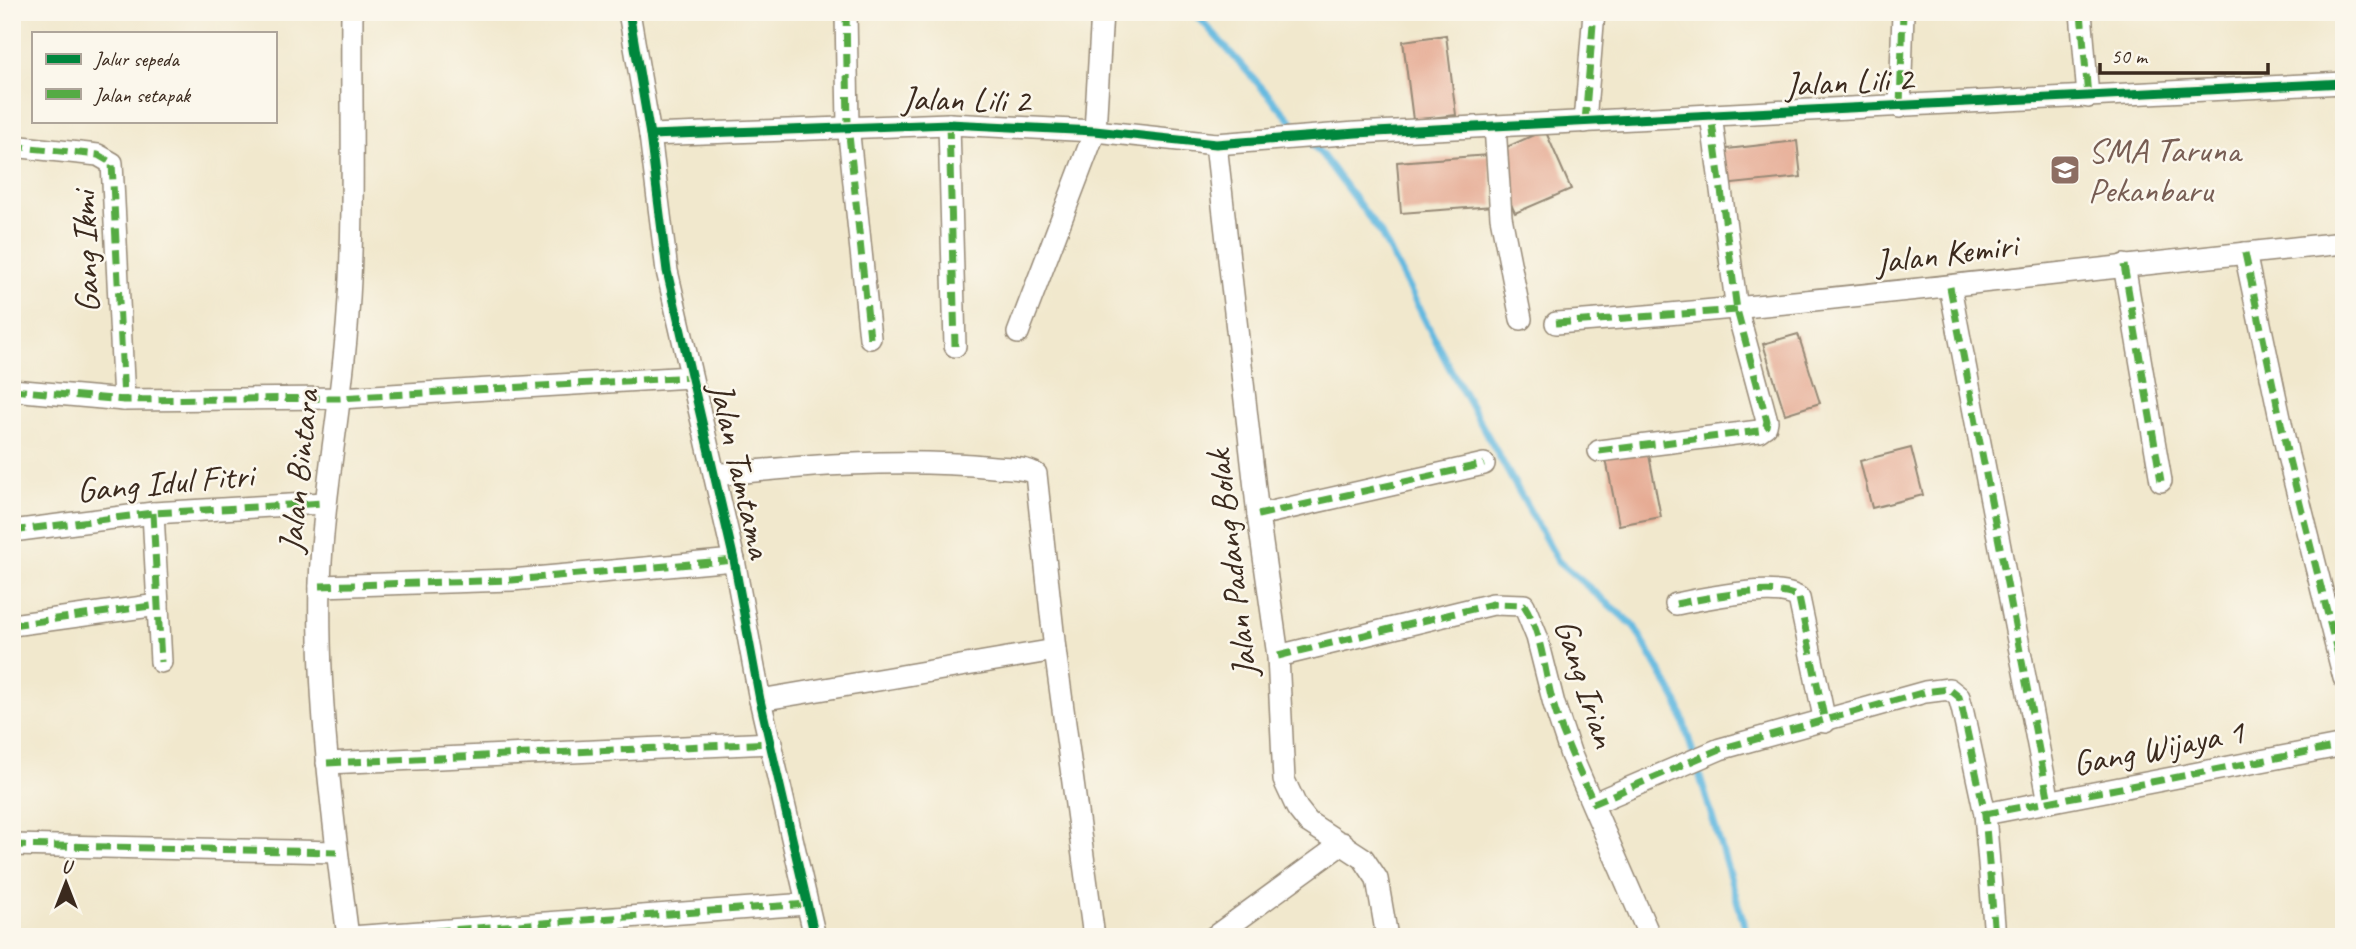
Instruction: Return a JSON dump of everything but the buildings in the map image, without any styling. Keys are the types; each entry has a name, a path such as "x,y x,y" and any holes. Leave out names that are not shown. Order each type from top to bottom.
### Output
{"street":[{"name":"Jalan Bintara","path":"350,937 327,763 320,586 324,503 340,398 349,312 352,12"},
{"name":"Jalan Tamtama","path":"629,12 650,135 667,271 734,560 760,700 815,937"},
{"path":"846,12 848,125 870,338"},
{"path":"1018,333 1095,131 1102,12"},
{"path":"1585,122 1594,12"},
{"path":"1900,107 1903,12"},
{"path":"2081,12 2088,97"},
{"name":"Jalan Lili 2","path":"650,135 848,125 949,124 1095,131 1216,144 1282,141 1356,133 2344,83"},
{"path":"1599,451 1759,430 1766,426 1767,421 1737,310 1711,116"},
{"path":"949,124 955,346"},
{"path":"1495,126 1501,217 1521,320"},
{"name":"Jalan Padang Bolak","path":"1216,144 1258,515 1278,656 1284,780 1297,808 1308,821 1363,858 1377,879 1387,937"},
{"name":"Gang Ikmi","path":"12,146 98,155 112,163 124,400"},
{"name":"Jalan Kemiri","path":"1556,323 1737,310 2124,265 2344,243"},
{"path":"2245,253 2288,456 2344,676"},
{"path":"2124,265 2161,481"},
{"path":"1950,287 2049,802"},
{"name":"Jalan Tamtama","path":"12,390 124,400 340,398 691,377"},
{"path":"715,475 812,465 917,462 1034,472 1038,478 1055,650 1094,937"},
{"path":"1258,515 1484,464"},
{"name":"Gang Idul Fitri","path":"12,531 153,513 324,503"},
{"path":"153,513 161,662"},
{"name":"Jalan Tamtama","path":"320,586 512,580 734,560"},
{"path":"1676,604 1761,593 1792,593 1799,597 1825,722"},
{"name":"Gang Irian","path":"1278,656 1493,604 1524,605 1538,637 1553,704 1571,755 1650,937"},
{"path":"12,625 158,605"},
{"path":"760,700 1055,650"},
{"path":"1594,803 1684,762 1720,749 1825,722 1925,692 1949,689 1959,698 1962,708 1986,814 1995,937"},
{"path":"327,763 772,743"},
{"name":"Gang Wijaya 1","path":"1986,814 2344,744"},
{"path":"1214,937 1343,843"},
{"path":"12,845 337,852"},
{"path":"350,937 807,904"}],"waterway":[{"path":"1194,12 1322,155 1380,232 1448,365 1558,561 1634,626 1678,703 1748,937"}],"marked path":[{"path":"846,12 848,125 870,338"},
{"path":"1585,122 1594,12"},
{"path":"1900,107 1903,12"},
{"path":"2081,12 2088,97"},
{"path":"1599,451 1759,431 1766,426 1767,421 1737,310 1711,115"},
{"path":"949,124 955,346"},
{"path":"12,146 98,155 112,163 124,400"},
{"path":"2245,253 2288,456 2343,675"},
{"path":"2124,265 2161,481"},
{"path":"1950,287 2049,802"},
{"path":"1556,323 1737,310"},
{"path":"12,390 124,400 340,398 691,377"},
{"path":"1258,515 1484,464"},
{"path":"12,531 153,513 324,503"},
{"path":"153,513 161,662"},
{"path":"320,586 512,580 734,560"},
{"path":"1676,604 1775,591 1799,598 1825,722"},
{"path":"1278,656 1493,604 1524,605 1539,640 1553,703 1562,729 1594,803 1720,749 1925,692 1949,689 1959,697 1985,814 1995,937"},
{"path":"12,625 158,605"},
{"path":"327,763 772,743"},
{"path":"1985,814 2344,745"},
{"path":"12,845 337,852"},
{"path":"351,937 807,904"}],"cycle path":[{"path":"629,12 650,135 667,271 734,560 760,700 815,937"},
{"path":"650,135 949,124 1095,131 1216,144 1356,133 2344,83"}],"place":[{"name":"SMA Taruna Pekanbaru","path":"2065,170"}]}
